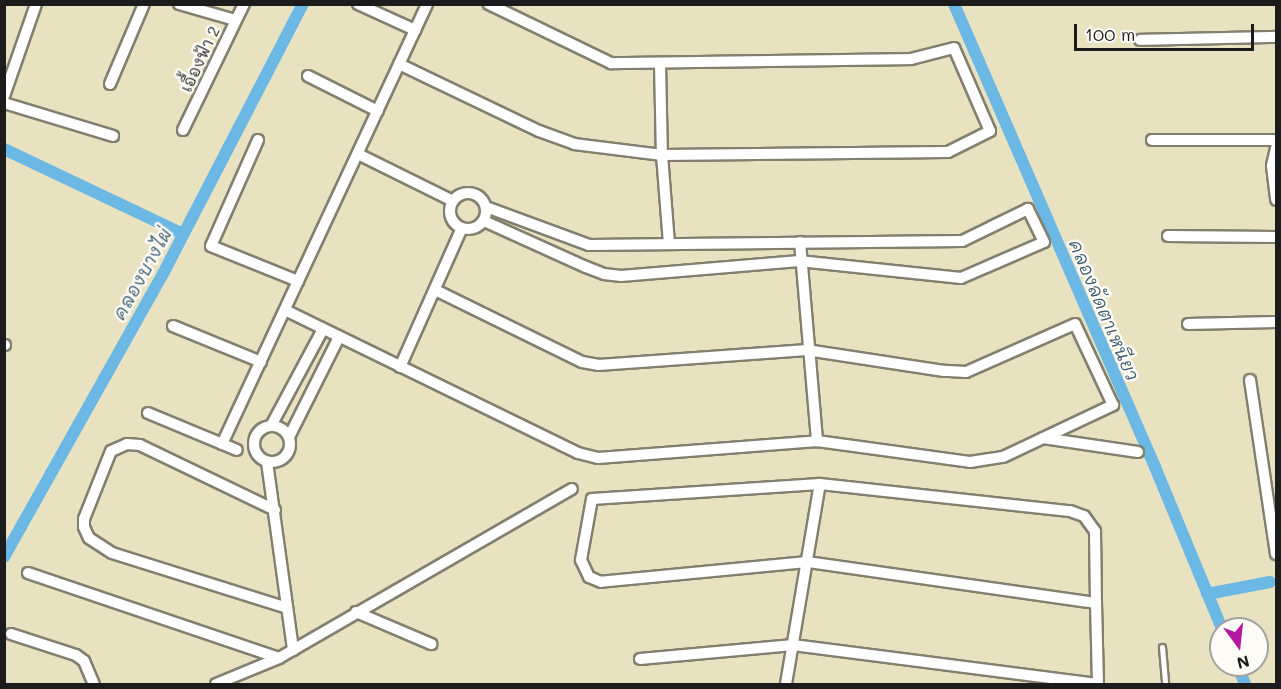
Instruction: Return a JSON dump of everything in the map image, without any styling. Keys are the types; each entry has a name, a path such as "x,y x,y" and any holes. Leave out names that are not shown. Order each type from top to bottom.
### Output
{"street":[{"path":"4,96 36,4"},
{"path":"110,84 144,4"},
{"name":"เอื้องฟ้า 2","path":"179,4 235,20 183,130"},
{"path":"235,20 244,4"},
{"path":"358,4 415,30"},
{"path":"222,444 427,4"},
{"path":"399,64 539,131 574,144 662,155 948,152 990,131 954,48 911,59 610,63 489,4"},
{"path":"1140,40 1276,37"},
{"path":"660,63 662,155 669,244"},
{"path":"308,76 378,111"},
{"path":"4,103 113,136"},
{"path":"258,140 211,246 298,281"},
{"path":"1152,140 1276,140"},
{"path":"1276,148 1272,166 1276,200"},
{"path":"358,154 453,201"},
{"path":"484,221 604,274 621,276 802,261 961,278 1044,242 1028,209 962,240 589,245 486,207 479,197 468,193 462,194 453,201 451,217 462,228 474,228 484,221 486,207"},
{"path":"400,367 462,228"},
{"path":"1168,236 1276,237"},
{"path":"800,242 817,441"},
{"path":"285,310 578,453 598,458 817,441 970,462 1003,457 1113,405 1075,324 966,372 944,371 809,350 599,365 582,362 435,290"},
{"path":"1188,324 1276,322"},
{"path":"173,326 261,362"},
{"path":"293,650 267,462 257,454 254,442 260,431 271,426 323,329"},
{"path":"267,462 284,459 290,449 290,437 339,337"},
{"path":"1250,380 1276,554"},
{"path":"148,413 237,450"},
{"path":"271,426 282,429 290,437"},
{"path":"1043,438 1138,452"},
{"path":"275,510 140,445 127,444 111,451 84,519 84,527 89,538 112,553 287,608"},
{"path":"786,684 820,484"},
{"path":"640,659 794,645 1098,684 1095,531 1084,516 1070,510 820,484 592,500 580,560 589,577 601,582 807,562 1096,603"},
{"path":"216,684 279,658 572,489"},
{"path":"28,573 279,658"},
{"path":"356,612 431,644"},
{"path":"11,634 76,655 84,661 94,684"}],"lane":[{"path":"1162,647 1166,684"}],"waterway":[{"name":"คลองบางไผ่","path":"4,557 166,268 303,4"},
{"name":"คลองลัดตาเหนียว","path":"954,4 1155,467 1217,617"},
{"path":"4,149 183,234"},
{"path":"1207,594 1270,582"},
{"name":"คลองลัดตาเหนียว","path":"1242,677 1245,684"}]}
